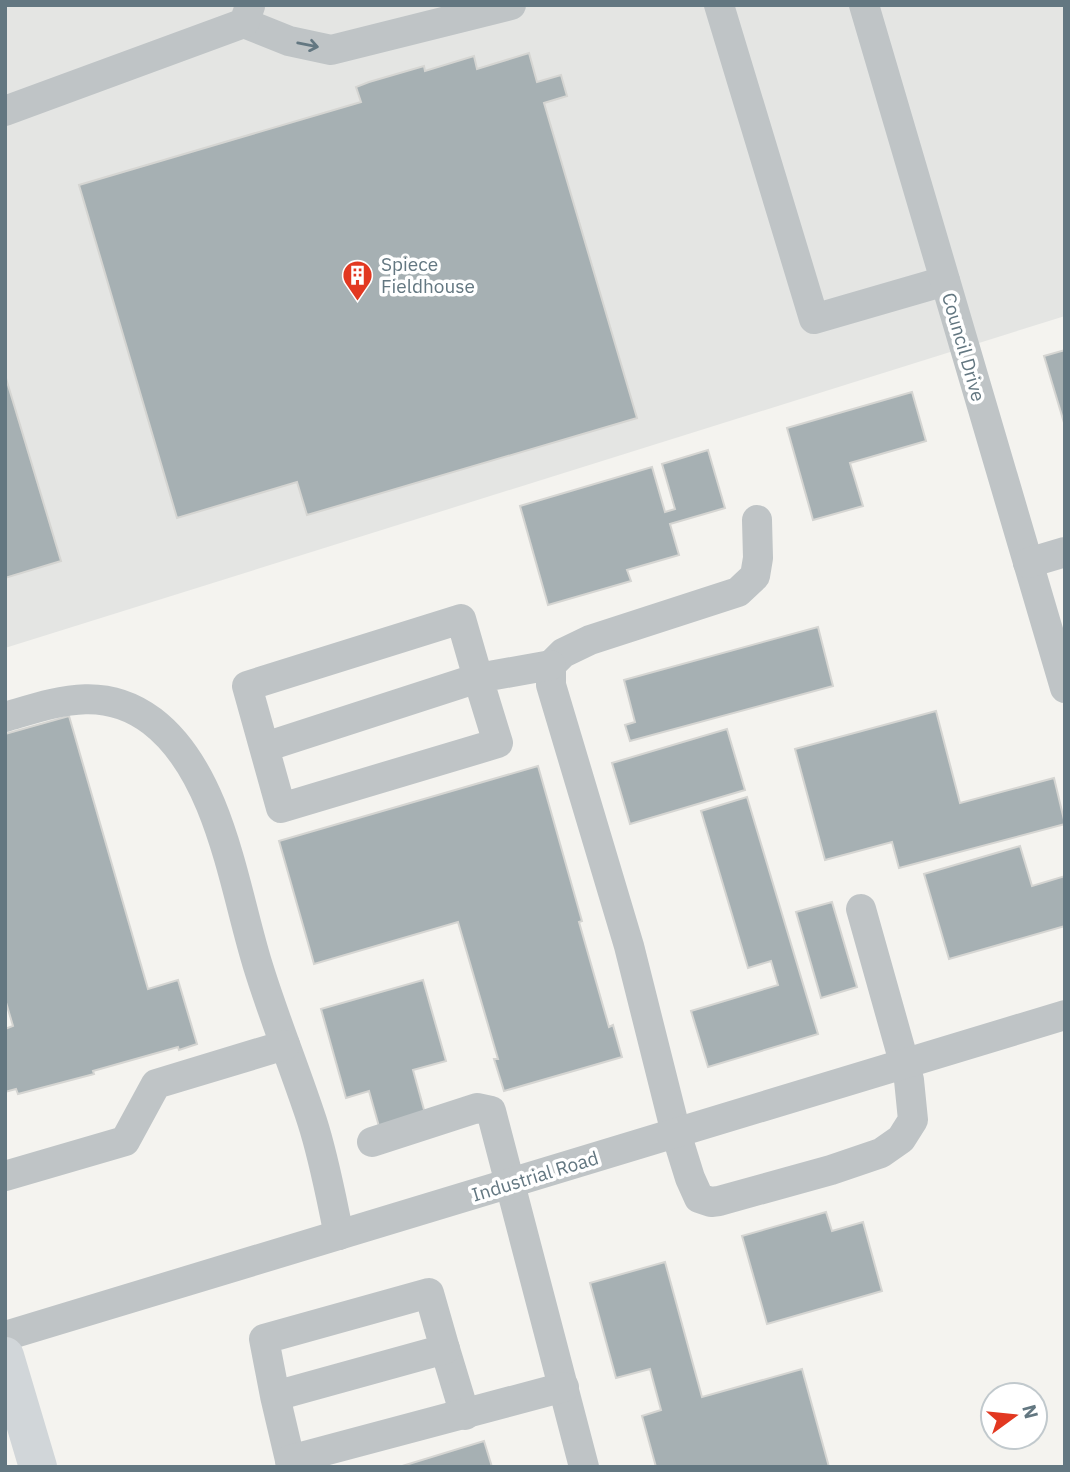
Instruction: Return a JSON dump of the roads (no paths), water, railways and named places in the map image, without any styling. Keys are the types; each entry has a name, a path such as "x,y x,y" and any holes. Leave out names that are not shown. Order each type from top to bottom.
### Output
{"main road":[{"path":"5,1356 38,1467"}],"street":[{"path":"5,111 247,14 289,41 331,50 511,5"},
{"path":"719,5 814,319 944,281"},
{"name":"Council Drive","path":"864,5 1065,688"},
{"path":"265,747 478,678 551,665 563,653 590,640 738,592 755,576 758,558 757,520"},
{"path":"1028,563 1065,552"},
{"path":"461,619 478,678 498,743 281,808 247,686 461,619"},
{"path":"551,665 551,685 629,946 676,1133 699,1198 710,1202 831,1170 881,1153 901,1139 913,1121 912,1092 861,909"},
{"path":"5,717 65,699 93,698 122,705 152,721 191,767 207,797 218,827 258,966 313,1124 340,1235"},
{"name":"Industrial Road","path":"5,1336 1065,1015"},
{"path":"5,1176 125,1141 156,1084 285,1045"},
{"path":"372,1142 477,1108 491,1111 584,1467"},
{"path":"466,1415 429,1293 264,1339 291,1464 466,1415 564,1387"},
{"path":"275,1396 445,1349"}],"place":[{"name":"Spiece Fieldhouse","path":"358,302"}]}
